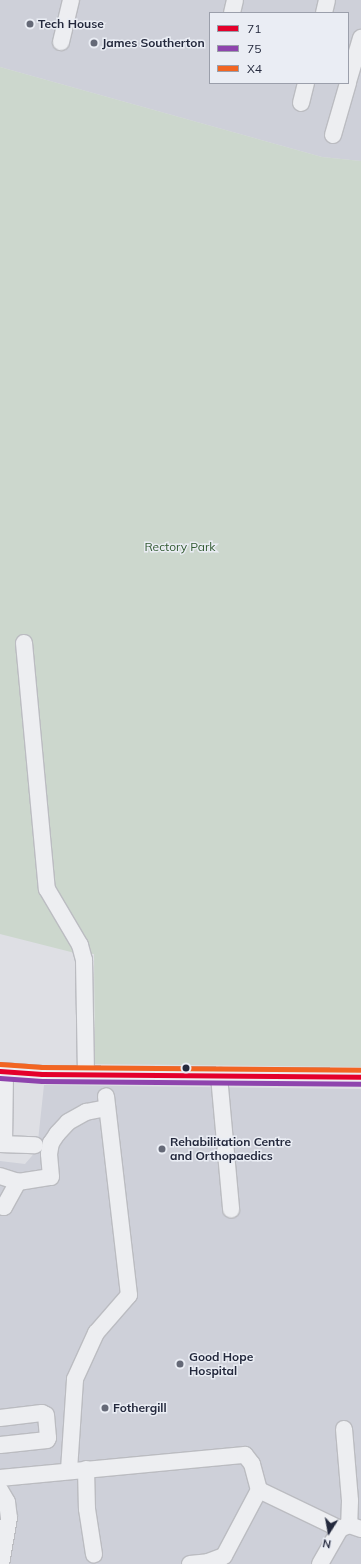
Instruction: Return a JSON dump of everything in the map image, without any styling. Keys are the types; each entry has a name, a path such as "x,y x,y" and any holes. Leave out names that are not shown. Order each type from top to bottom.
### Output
{"street":[{"path":"61,42 71,0"},
{"path":"232,12 235,0"},
{"path":"324,12 327,0"},
{"path":"349,79 361,38"},
{"path":"301,102 306,84"},
{"path":"333,135 347,84"},
{"path":"24,643 48,890 80,945 84,960 86,1075"},
{"path":"35,1145 2,1144 2,1071 86,1075 361,1077"},
{"path":"219,1076 231,1209"},
{"path":"0,1176 18,1182 51,1178 49,1154 51,1143 57,1134 68,1122 106,1102 129,1295 96,1333 75,1379 70,1418 69,1470"},
{"path":"0,1206 4,1207 18,1182"},
{"path":"0,1418 46,1414 48,1438 0,1445"},
{"path":"320,1564 350,1528 350,1501 344,1429"},
{"path":"0,1478 69,1470 245,1455 252,1464 259,1490 224,1556 208,1562 190,1564"},
{"path":"86,1469 87,1509 94,1554"},
{"path":"0,1490 7,1502 8,1518 1,1564"},
{"path":"259,1490 350,1528"}],"shaded area":[{"path":"0,0 361,0 361,161 322,157 0,67"},
{"name":"Good Hope Hospital","path":"44,1085 361,1089 361,1564 0,1564 0,1161 25,1164 37,1150"}],"green space":[{"name":"Rectory Park","path":"0,67 322,157 361,161 361,1067 95,1064 94,954 75,953 0,934"}],"transit line":[{"name":"X4","path":"0,1064 42,1067 361,1070"},
{"name":"71","path":"0,1071 42,1074 361,1077"},
{"name":"75","path":"0,1078 42,1081 361,1084"}],"place":[{"name":"Tech House","path":"30,24"},
{"name":"James Southerton","path":"94,43"},
{"name":"Rehabilitation Centre and Orthopaedics","path":"162,1149"},
{"name":"Good Hope Hospital","path":"180,1364"},
{"name":"Fothergill","path":"105,1408"}]}
